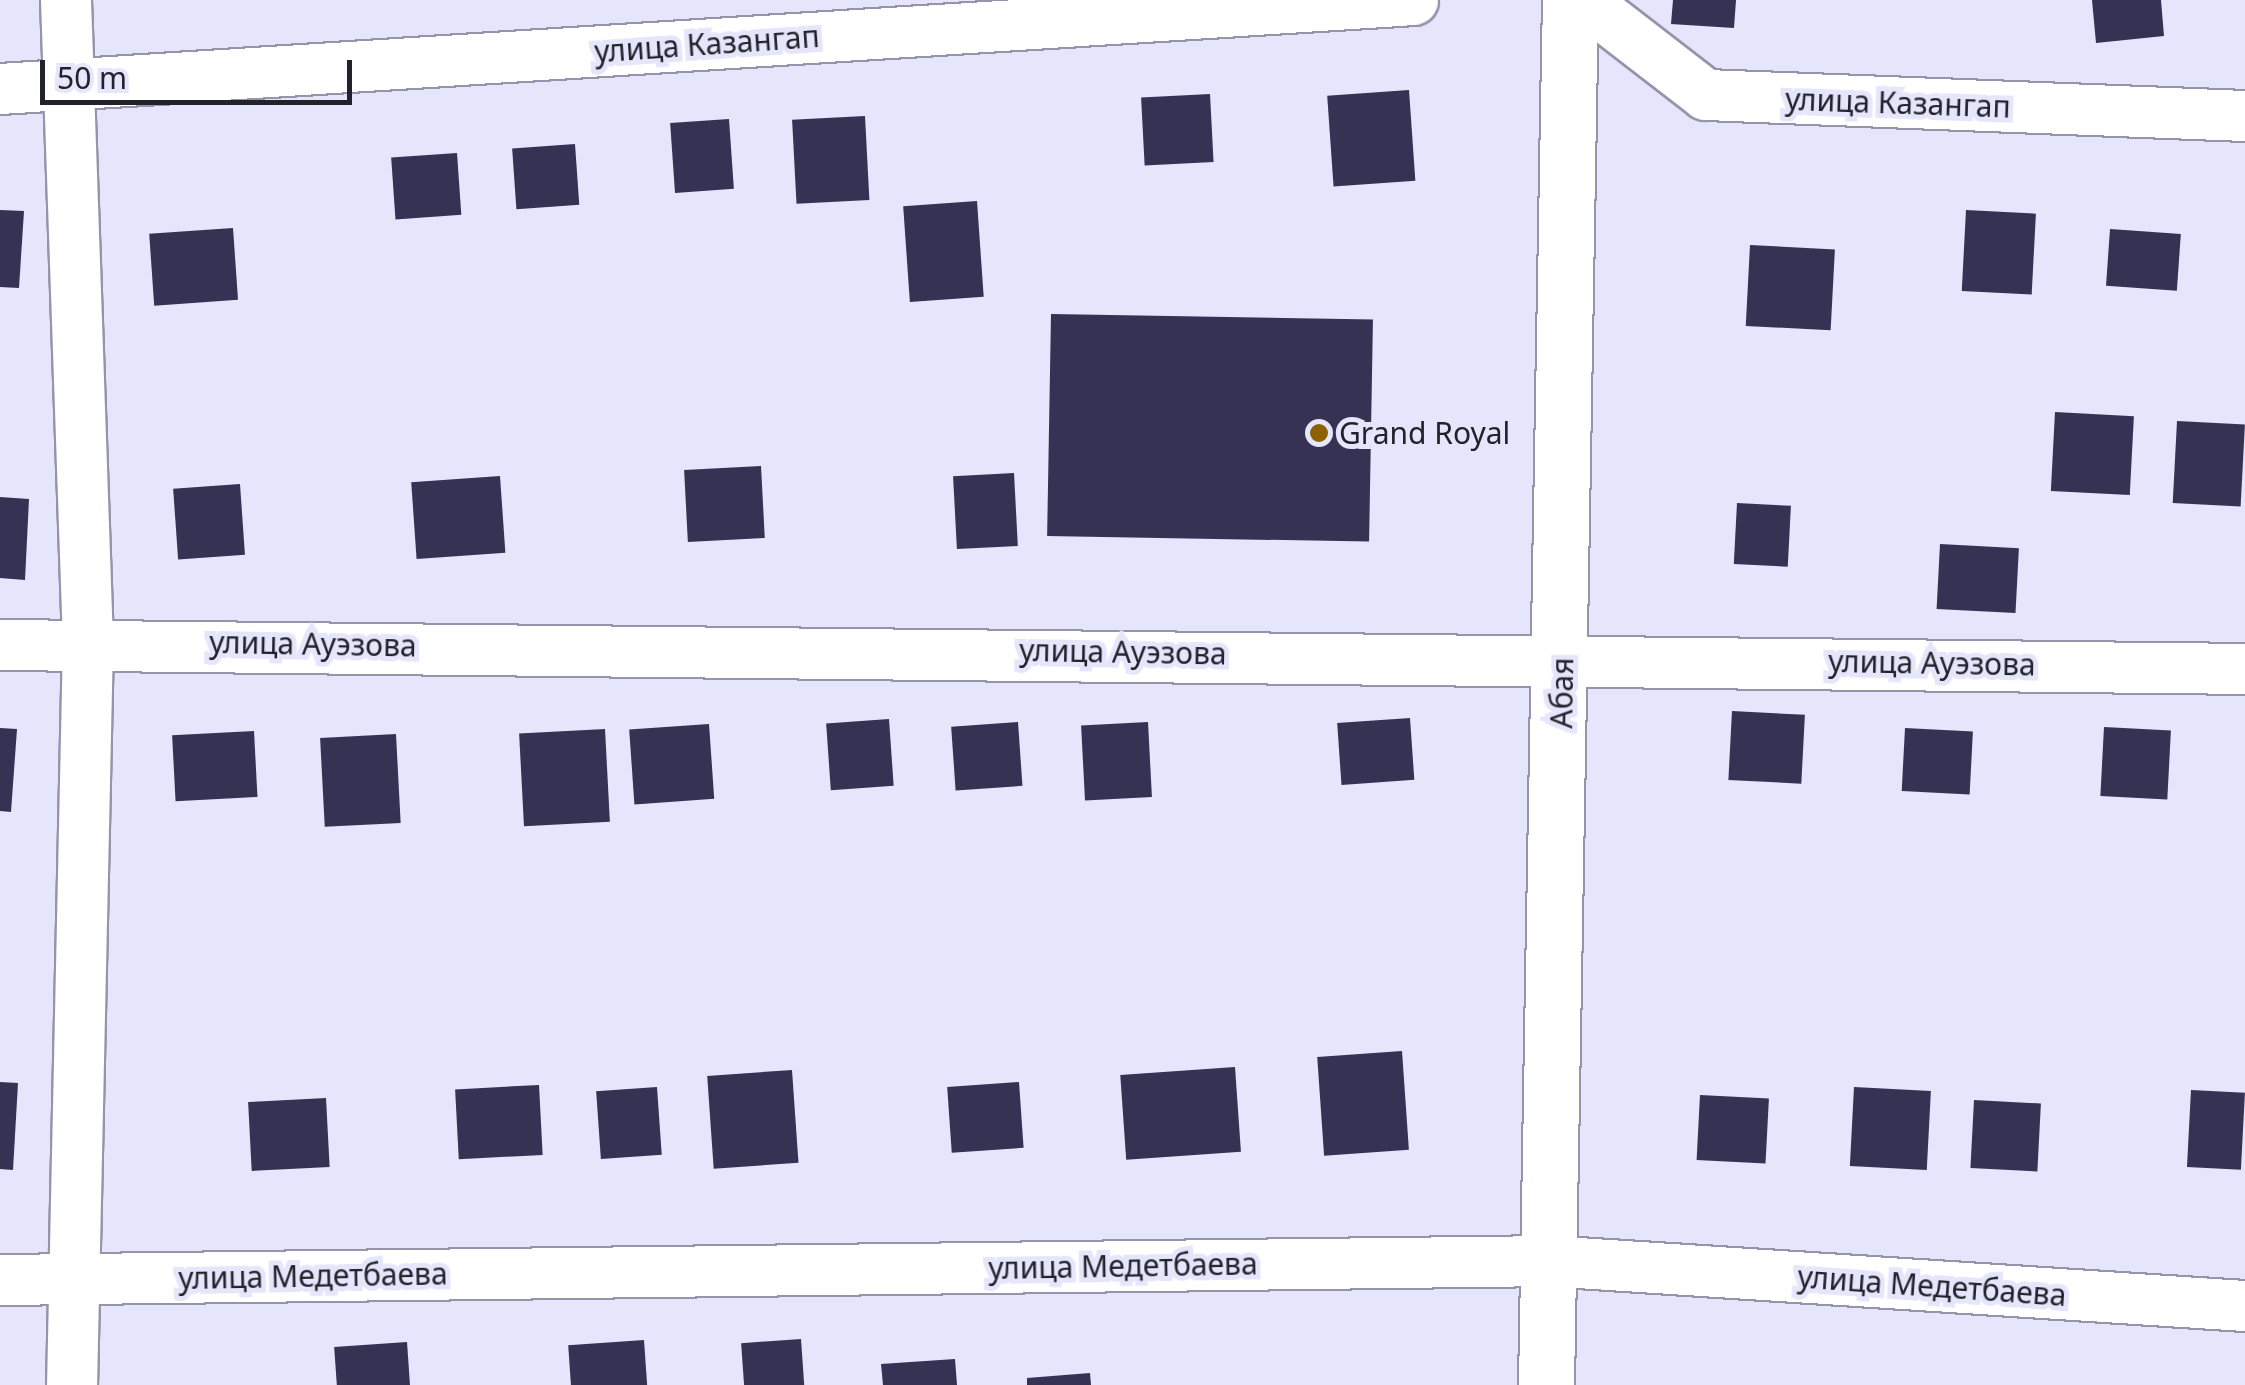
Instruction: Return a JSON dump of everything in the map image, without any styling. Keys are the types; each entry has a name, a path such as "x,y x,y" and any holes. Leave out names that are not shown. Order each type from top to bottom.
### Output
{"street":[{"path":"66,0 88,642 69,1279 72,1385"},
{"name":"улица Казангап","path":"0,88 1413,0"},
{"name":"Абая","path":"1546,1385 1562,656 1570,0"},
{"name":"улица Казангап","path":"1583,0 1706,96 2245,116"},
{"name":"улица Ауэзова","path":"0,645 88,642 1562,656 2245,669"},
{"name":"улица Медетбаева","path":"0,1280 1547,1262 2245,1306"}],"building":[{"path":"1673,0 1736,0 1734,28 1671,24"},
{"path":"2092,0 2161,0 2164,36 2096,43"},
{"path":"1409,90 1415,181 1334,186 1327,96"},
{"path":"1210,94 1214,162 1145,166 1141,98"},
{"path":"865,116 869,200 796,204 792,120"},
{"path":"729,119 734,189 675,193 670,123"},
{"path":"575,144 579,205 516,209 512,148"},
{"path":"457,153 461,215 395,219 391,158"},
{"path":"977,201 984,297 910,302 903,206"},
{"path":"0,210 24,211 19,288 0,287"},
{"path":"1966,210 2036,214 2032,295 1962,291"},
{"path":"233,228 238,300 154,306 149,234"},
{"path":"2110,229 2181,234 2177,291 2106,286"},
{"path":"1750,245 1835,249 1831,330 1746,326"},
{"path":"1051,314 1373,320 1369,542 1047,536"},
{"path":"2055,412 2134,416 2130,495 2051,491"},
{"path":"2177,421 2245,425 2241,506 2173,503"},
{"path":"761,466 765,538 688,542 684,470"},
{"path":"1014,473 1018,546 957,549 953,476"},
{"path":"500,476 505,553 417,559 411,482"},
{"path":"240,484 245,555 178,560 173,489"},
{"path":"0,497 29,499 25,580 0,578"},
{"path":"1737,503 1791,506 1788,567 1734,564"},
{"path":"1940,544 2019,548 2015,613 1937,609"},
{"path":"1732,711 1805,715 1801,784 1728,780"},
{"path":"1410,718 1414,780 1342,785 1337,723"},
{"path":"889,719 894,786 831,790 826,723"},
{"path":"1018,722 1022,786 956,791 951,727"},
{"path":"1148,722 1152,797 1085,800 1081,726"},
{"path":"709,724 714,799 634,804 629,730"},
{"path":"2104,727 2171,731 2167,799 2100,796"},
{"path":"0,728 17,729 11,812 0,811"},
{"path":"1905,728 1973,732 1970,794 1902,791"},
{"path":"605,729 610,822 524,826 519,734"},
{"path":"254,731 257,797 176,801 172,735"},
{"path":"396,734 401,823 325,827 320,738"},
{"path":"1402,1051 1409,1150 1324,1156 1317,1057"},
{"path":"1235,1067 1241,1152 1126,1160 1120,1075"},
{"path":"792,1070 798,1163 714,1169 707,1076"},
{"path":"0,1082 18,1083 13,1170 0,1169"},
{"path":"1019,1082 1024,1148 952,1153 947,1087"},
{"path":"539,1085 543,1155 459,1159 455,1089"},
{"path":"657,1087 662,1155 601,1159 596,1091"},
{"path":"1854,1087 1931,1091 1927,1170 1850,1166"},
{"path":"2191,1090 2245,1093 2241,1170 2187,1167"},
{"path":"1700,1095 1769,1099 1766,1164 1697,1160"},
{"path":"326,1098 330,1167 252,1171 248,1102"},
{"path":"1974,1100 2041,1104 2037,1171 1970,1168"},
{"path":"801,1339 804,1385 744,1385 741,1343"},
{"path":"644,1340 647,1385 571,1385 568,1345"},
{"path":"407,1342 410,1385 337,1385 334,1347"},
{"path":"955,1359 957,1385 883,1385 881,1364"},
{"path":"1090,1373 1091,1385 1027,1385 1027,1378"}],"place":[{"name":"Grand Royal","path":"1319,433"}]}
